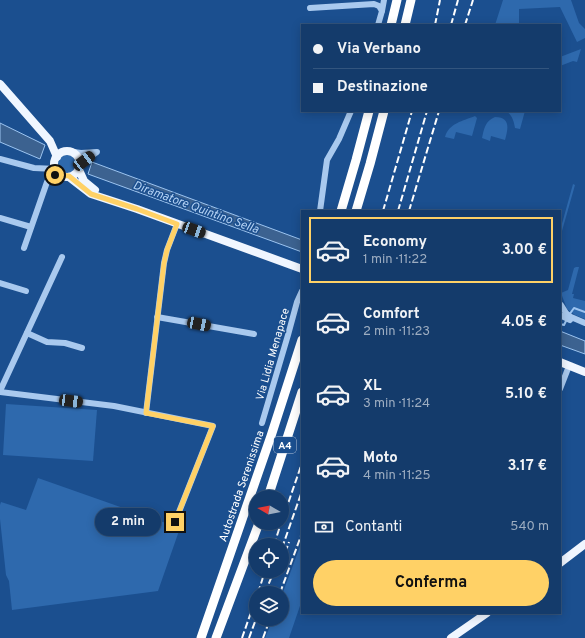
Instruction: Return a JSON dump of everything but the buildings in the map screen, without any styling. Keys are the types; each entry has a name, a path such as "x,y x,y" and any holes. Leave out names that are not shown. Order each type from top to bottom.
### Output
{"highway":[{"path":"391,24 397,0"},
{"path":"405,24 412,0"},
{"path":"341,210 369,112"},
{"path":"356,210 384,112"},
{"name":"Autostrada Serenissima","path":"201,638 271,436 301,343"},
{"name":"A4","path":"270,490 301,395"},
{"path":"251,477 271,436"},
{"path":"216,638 256,530"}],"main road":[{"path":"0,84 50,141 64,151 74,152 79,158 79,168 84,181 92,188 137,209"},
{"path":"50,141 57,156"},
{"path":"64,151 57,156 55,161 54,165 57,171 61,175 69,176 76,173 79,168"},
{"path":"69,176 91,194 137,209 301,269"},
{"path":"561,362 585,372"},
{"path":"561,562 585,544"},
{"path":"451,638 487,614"}],"street":[{"path":"378,24 384,0"},
{"path":"310,8 374,4 379,6 382,11"},
{"path":"320,210 327,160 339,140 351,112"},
{"path":"74,152 96,152 84,161 79,168"},
{"path":"0,160 34,168 57,171"},
{"path":"24,248 47,182 57,171"},
{"path":"0,218 31,227"},
{"path":"146,413 164,263 167,250 177,224"},
{"path":"62,257 0,392 114,406 213,426 175,522"},
{"path":"293,266 298,264 301,265"},
{"path":"0,283 26,291"},
{"name":"Via Lidia Menapace","path":"262,423 297,302 301,294"},
{"path":"561,307 566,317 585,326"},
{"path":"158,316 254,334"},
{"path":"566,317 585,322"},
{"path":"27,333 47,342 65,343 82,348"},
{"path":"561,386 569,366"}],"shaded area":[{"path":"503,0 571,0 579,23 585,29 585,38 577,42 560,7 519,9 519,24 495,24"},
{"path":"581,49 577,62 573,61 561,66 561,57"},
{"path":"507,112 525,112 520,129 515,128 510,114"},
{"path":"475,116 477,118 472,136 456,132 454,139 445,137 447,132 453,126 461,121"},
{"path":"495,117 506,121 507,132 505,140 491,136 490,141 482,138 484,128 487,123"},
{"path":"67,155 73,158 76,164 73,170 67,173 61,170 58,164 61,158"},
{"path":"573,184 575,185 561,234 561,227"},
{"path":"579,267 572,294 574,294 573,298 585,301 585,319 575,315 567,309 561,293 568,290 574,268"},
{"path":"6,404 97,410 93,461 3,455"},
{"path":"38,478 180,528 158,591 12,610 9,581 6,575 0,505 1,502 26,510"},
{"path":"301,544 301,603 289,638 265,638 270,626 289,626 289,586 285,586"}],"water":[{"path":"0,123 45,145 40,159 0,142"},
{"name":"Diramatore Quintino Sella","path":"92,162 301,240 301,252 88,174"},
{"path":"561,331 585,341 585,354 561,345"}],"waterway":[{"path":"569,315 574,308 585,312"},
{"path":"561,324 564,325 567,319"}],"railway":[{"path":"435,24 440,0"},
{"path":"451,24 458,0"},
{"path":"465,24 473,0"},
{"path":"383,210 412,112"},
{"path":"398,210 427,112"},
{"path":"409,210 439,112"},
{"path":"289,501 301,466"},
{"path":"286,538 301,494"},
{"path":"276,538 279,530"},
{"path":"283,586 301,536"},
{"path":"260,586 263,578"},
{"path":"268,586 271,578"},
{"path":"242,638 249,618"},
{"path":"249,638 253,626"},
{"path":"263,638 267,626"}],"route":[{"path":"55,175 58,173 69,176 91,194 177,224 167,250 164,263 146,413 213,426 175,522"}]}
